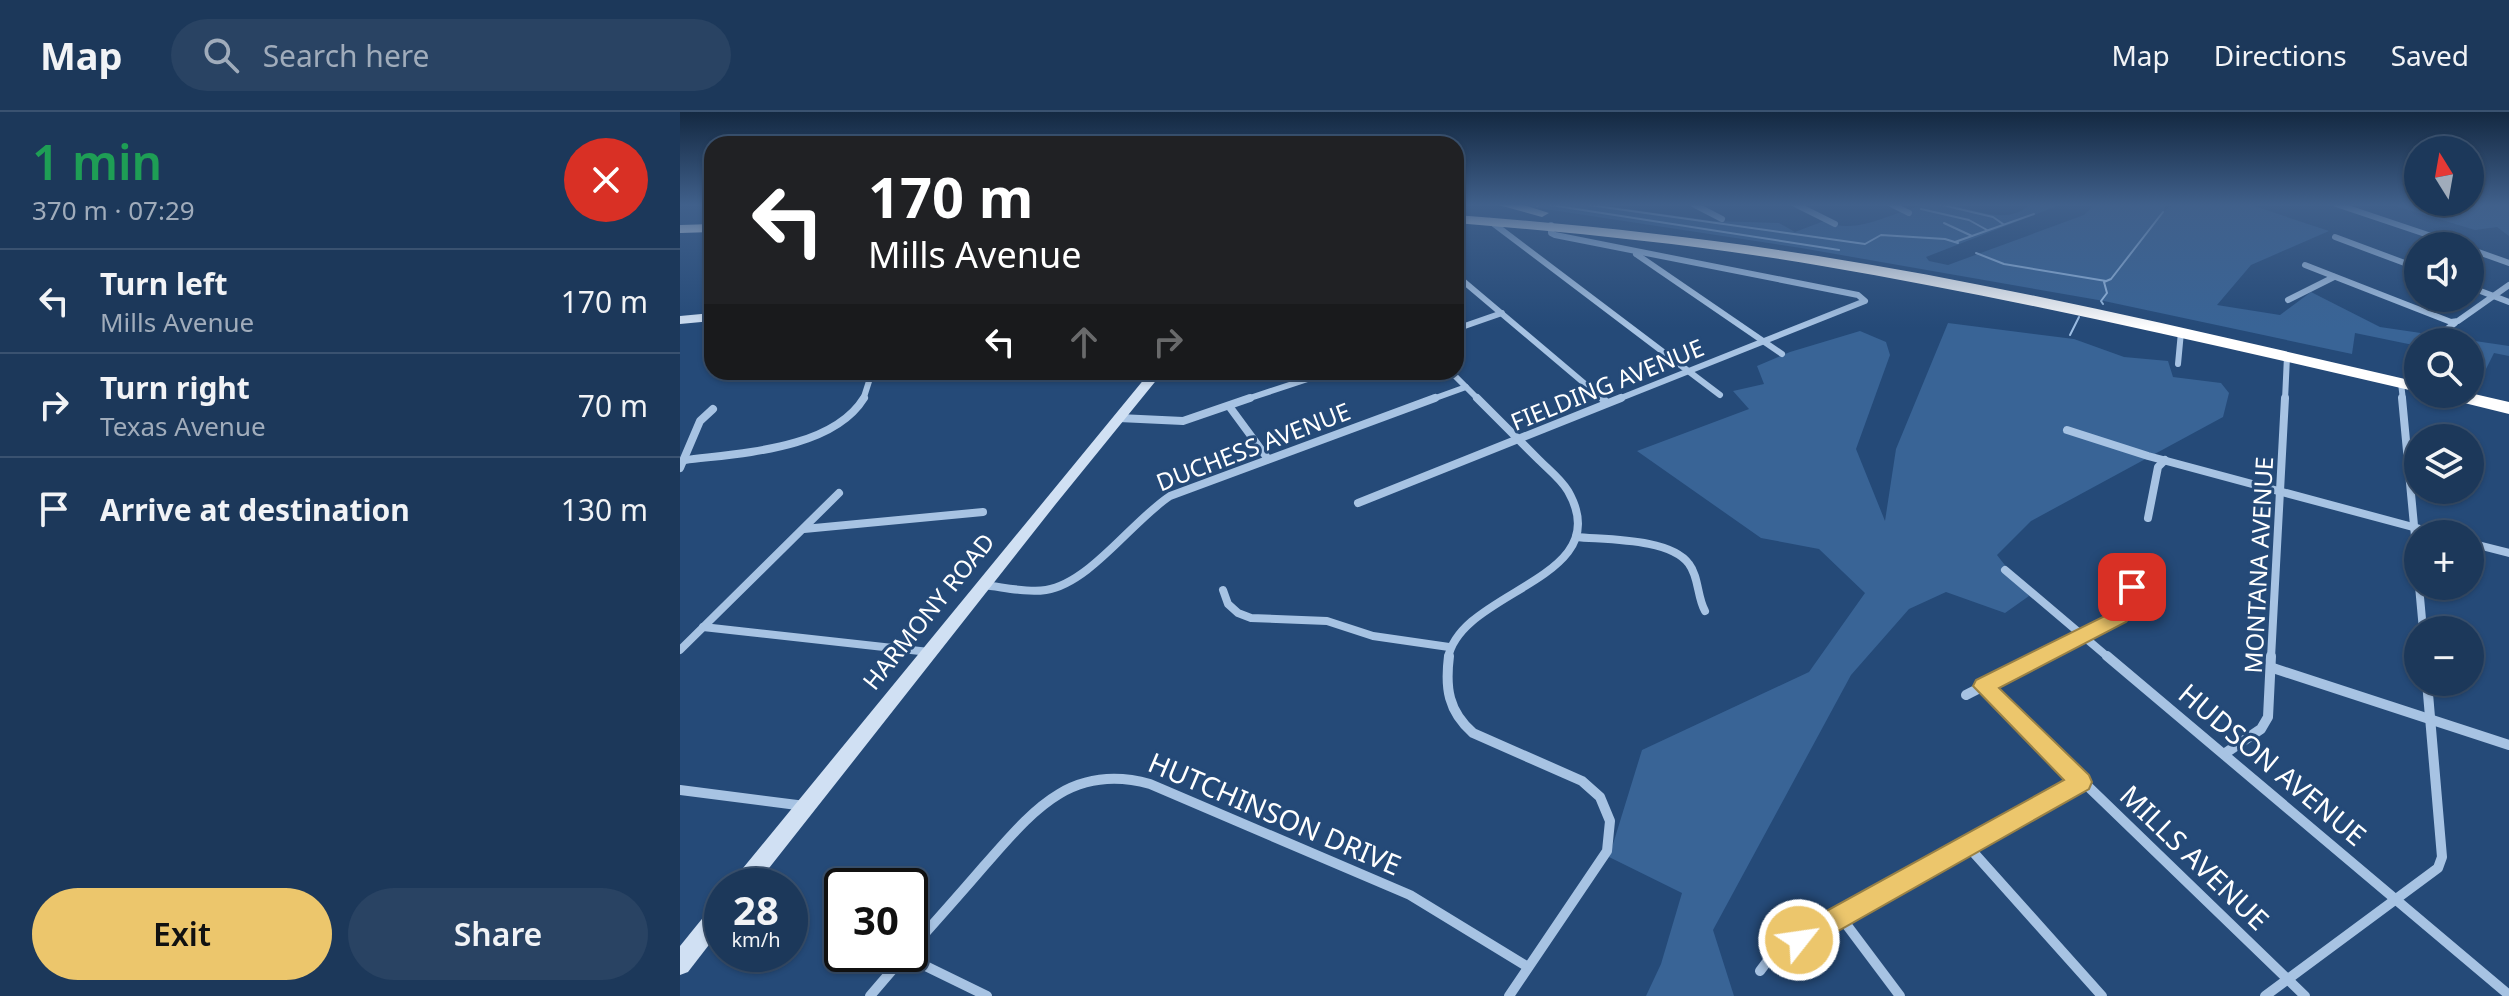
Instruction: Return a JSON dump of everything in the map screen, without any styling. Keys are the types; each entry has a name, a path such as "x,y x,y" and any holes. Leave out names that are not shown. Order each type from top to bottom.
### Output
{"highway":[{"path":"1722,245 1788,255 2181,332 2404,381"},
{"path":"1759,245 1972,284 2404,381"},
{"path":"2484,395 2509,400"},
{"path":"2484,402 2509,408"}],"street":[{"path":"1523,245 1720,395"},
{"path":"1604,245 1632,251 1782,354"},
{"path":"2357,245 2404,263"},
{"name":"FIELDING AVENUE","path":"1358,503 1865,301 1862,297 1632,251"},
{"path":"2484,254 2509,263"},
{"path":"2305,265 2451,321"},
{"path":"2288,300 2334,277"},
{"path":"1464,282 1606,402"},
{"path":"2446,328 2451,321 2509,285"},
{"path":"2484,292 2509,302"},
{"path":"1464,326 1502,313"},
{"path":"680,320 704,318"},
{"path":"2178,364 2181,332"},
{"name":"MONTANA AVENUE","path":"2224,754 2266,723 2273,668 2287,356"},
{"path":"682,464 778,446 821,433 859,407 869,380"},
{"name":"HARMONY ROAD","path":"756,868 982,584 1150,380"},
{"path":"1119,418 1174,422 1305,380"},
{"path":"1459,380 1567,490 1575,507 1576,537 1551,572 1524,591 1476,616 1461,629 1449,647 1446,695 1449,705 1461,723 1481,737 1582,781 1600,797 1610,821 1607,851 1509,996"},
{"name":"DUCHESS AVENUE","path":"982,584 1038,590 1062,585 1162,501 1466,387"},
{"path":"1229,406 1268,459"},
{"path":"2413,408 2415,520"},
{"path":"682,464 700,421 713,409"},
{"path":"2067,430 2165,460 2404,524"},
{"path":"2148,518 2158,467 2165,460"},
{"path":"680,650 839,493"},
{"path":"803,529 983,512"},
{"path":"1576,537 1659,547 1682,556 1693,569 1695,593 1705,611"},
{"path":"2484,547 2509,553"},
{"path":"1966,695 2125,613 2130,606 2134,567"},
{"name":"HUDSON AVENUE","path":"2005,570 2509,995"},
{"path":"1223,590 1231,607 1248,617 1276,621 1319,620 1364,635 1449,647"},
{"path":"703,627 929,652"},
{"path":"2273,668 2509,745"},
{"name":"MILLS AVENUE","path":"1984,686 2305,996"},
{"path":"2265,996 2438,868 2442,857 2428,696"},
{"name":"HUTCHINSON DRIVE","path":"928,929 1034,810 1052,796 1080,783 1120,777 1150,784 1410,895 1528,967"},
{"path":"1760,971 1772,955 2081,782"},
{"path":"680,790 806,806"},
{"path":"1966,844 2102,996"},
{"path":"1840,916 1900,996"},
{"path":"680,964 704,934"},
{"path":"928,964 987,996"},
{"name":"HUTCHINSON DRIVE","path":"870,996 891,972"}],"shaded area":[{"path":"1783,245 1956,245 1926,257 1929,261 1948,265 2002,245 2296,245 2251,265 2217,305 2280,315 2311,292 2380,327 2404,331 2404,343 2355,333 2352,354 2104,301"},
{"path":"1948,323 2074,339 2124,357 2168,361 2173,377 2221,383 2229,393 2223,417 2031,521 1997,555 2029,596 2005,613 1946,592 1909,609 1851,675 1713,930 1734,996 1646,996 1661,964 1682,893 1609,857 1642,750 1809,672 1865,593 1819,549 1761,538 1637,451 1749,409 1733,391 1764,384 1757,366 1790,352 1860,331 1886,342 1890,355 1856,449 1885,521 1896,449"},
{"path":"2484,342 2509,346 2509,356 2494,353 2484,373"}],"waterway":[{"path":"1809,245 1839,250"},
{"path":"2103,304 2101,301 2107,293 2104,282 2111,279 2137,245"},
{"path":"1976,253 2004,264 2106,281"},
{"path":"2070,335 2079,317"}],"route":[{"path":"1799,940 2011,818 2081,782 1984,686 2120,617 2130,606 2132,587"}]}
